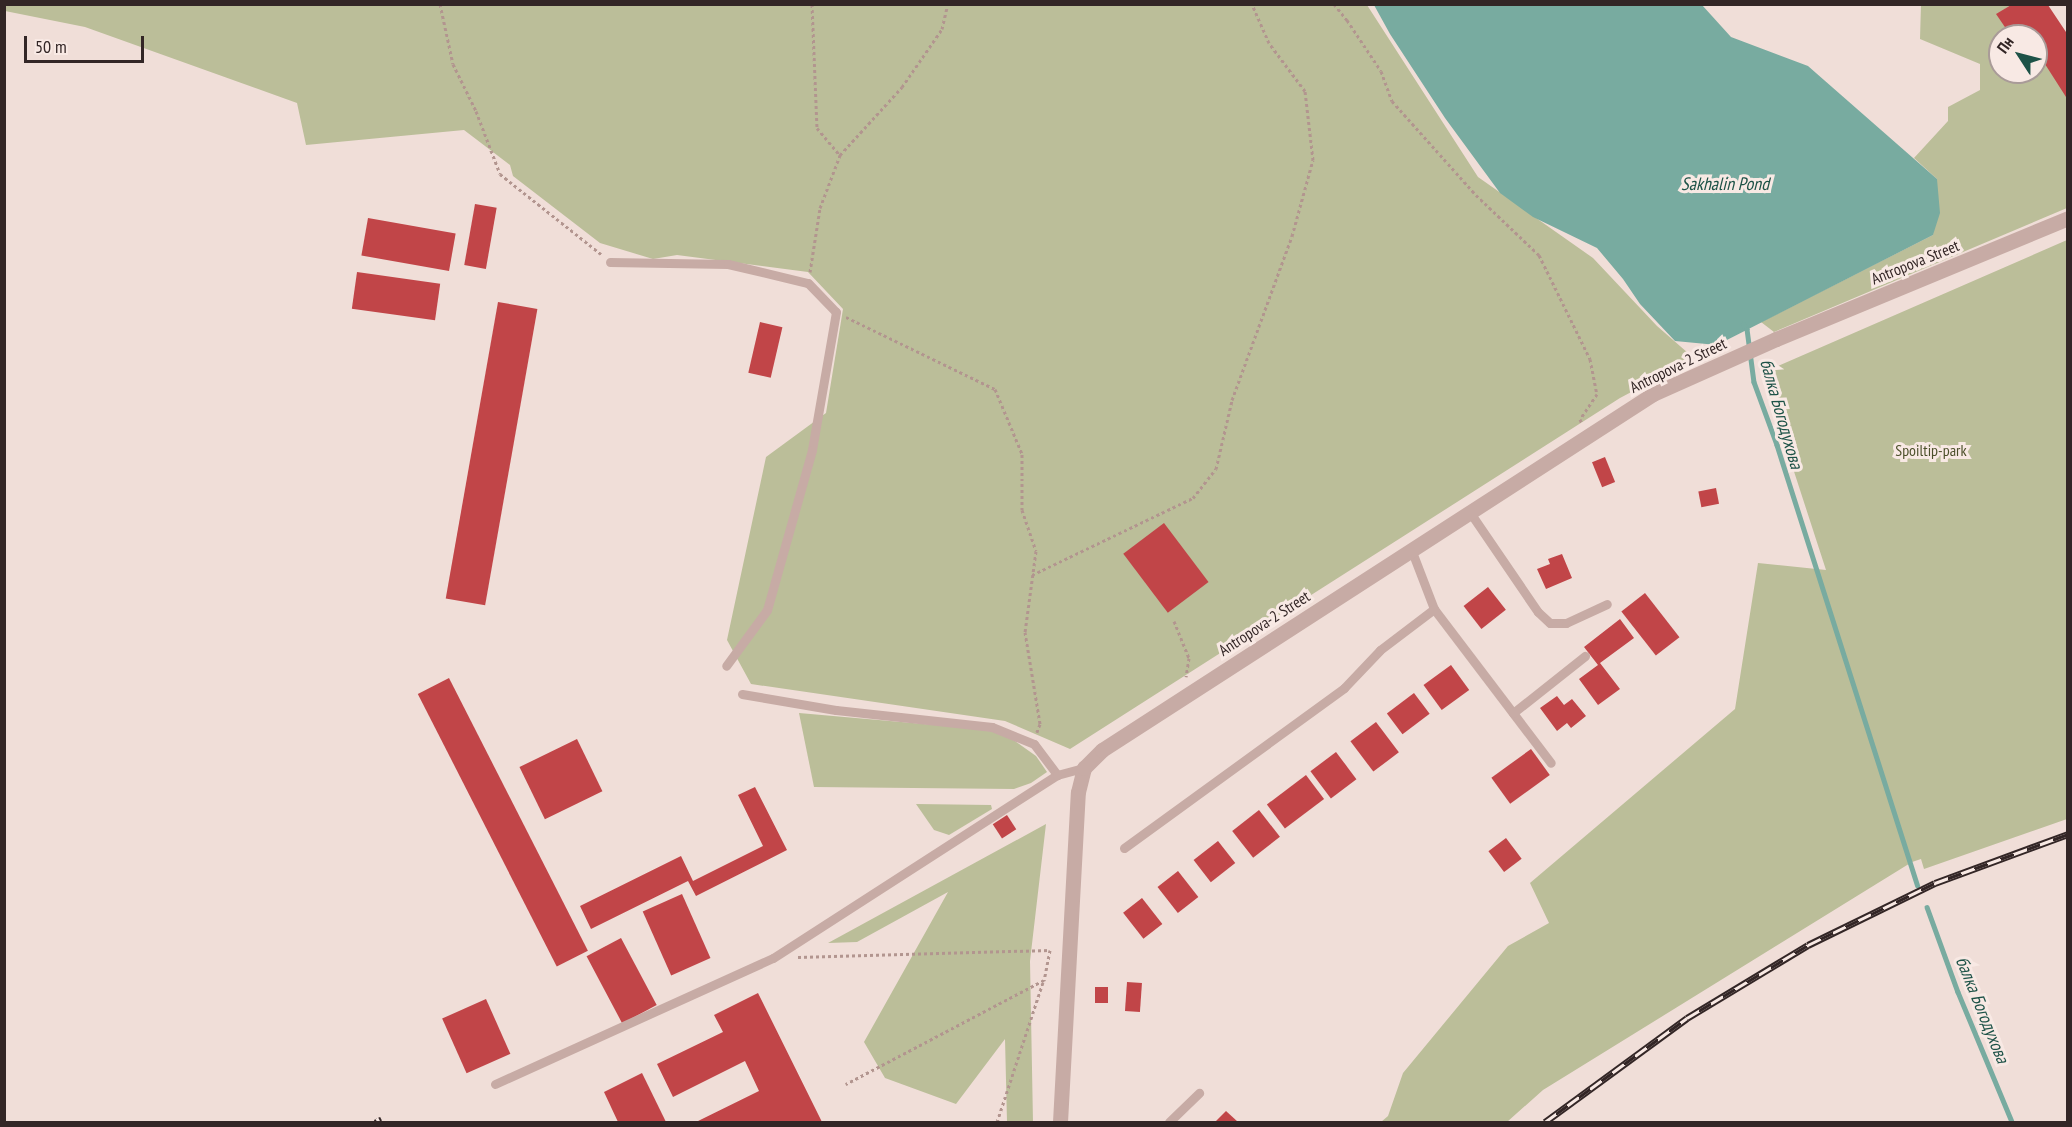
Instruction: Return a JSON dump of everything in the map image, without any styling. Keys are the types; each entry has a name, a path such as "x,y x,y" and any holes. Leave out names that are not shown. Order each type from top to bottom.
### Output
{"street":[{"name":"Antropova Street","path":"1776,339 2067,218"},
{"name":"Antropova-2 Street","path":"1084,768 1102,750 1586,435 1653,394 1776,339"},
{"path":"1060,1122 1078,792 1084,768"}],"lane":[{"path":"610,262 728,264 808,283 836,312 812,450 767,610 726,666"},
{"path":"1469,511 1538,612 1550,623 1566,623 1607,604"},
{"path":"1411,549 1434,609 1551,763"},
{"path":"1124,848 1344,688 1380,650 1434,609"},
{"path":"1513,713 1585,656"},
{"path":"742,694 836,710 992,728 1034,744 1057,775"},
{"path":"495,1084 773,958 1057,775 1084,768"},
{"path":"1169,1122 1198,1093"}],"path":[{"path":"440,4 453,64 476,111 500,174 610,262"},
{"path":"812,4 817,128 840,155"},
{"path":"808,283 820,208 840,155 902,87 942,29 948,4"},
{"path":"1032,575 1193,498 1216,469 1232,400 1292,236 1313,160 1305,91 1269,44 1252,4"},
{"path":"1334,4 1381,71 1392,101 1476,195 1539,255 1590,359 1597,394 1580,419 1586,435"},
{"path":"836,312 995,389 1022,454 1022,510 1035,551 1024,632 1040,724 1034,744"},
{"path":"1174,621 1189,658 1184,697"},
{"path":"773,958 1050,950 1044,980 997,1122"},
{"path":"846,1084 1044,980"}],"green space":[{"path":"5,4 1367,5 1478,177 1593,258 1657,326 1688,353 1684,364 1620,398 1070,749 1005,721 751,684 727,640 766,457 826,413 843,309 808,272 677,255 653,259 600,243 513,176 510,165 464,130 306,145 297,103 85,27 5,11"},
{"path":"1921,4 2011,5 1997,14 2003,24 1988,24 1988,84 2048,84 2048,68 2067,96 2067,208 1774,332 1761,322 1933,235 1937,179 1914,158 1948,121 1948,107 1980,90 1980,64 1920,39"},
{"name":"Spoiltip-park","path":"2067,240 2067,819 1924,869 1921,859 1912,862 1543,1090 1507,1122 1381,1122 1388,1116 1403,1073 1508,946 1549,923 1530,883 1735,709 1758,563 1826,570 1762,373"},
{"path":"799,713 992,730 1015,741 1036,756 1047,772 1031,783 1014,789 814,787"},
{"path":"916,804 991,805 992,809 949,835 934,830"},
{"path":"1046,824 1030,961 1033,1122 1007,1122 1005,1039 956,1104 885,1078 864,1042 948,892 857,942 828,943"}],"water":[{"name":"Sakhalin Pond","path":"1374,5 1702,5 1731,37 1808,66 1937,179 1940,213 1933,235 1717,345 1675,341 1640,304 1597,248 1533,217 1500,193 1445,118 1390,34"}],"building":[{"path":"2011,5 2048,5 2068,35 2066,97 2048,69 2048,24 2003,24 1996,14"},
{"path":"475,204 497,208 486,269 464,265"},
{"path":"368,218 456,233 449,271 361,255"},
{"path":"357,272 440,284 435,320 352,309"},
{"path":"498,302 537,309 485,605 446,598"},
{"path":"760,322 782,327 771,378 748,373"},
{"path":"1605,457 1615,482 1602,487 1592,462"},
{"path":"1716,488 1719,504 1701,507 1698,491"},
{"path":"1164,523 1209,582 1168,613 1123,554"},
{"path":"1562,554 1572,578 1546,589 1537,569 1550,564 1548,559"},
{"path":"1488,587 1506,610 1481,629 1464,606"},
{"path":"1645,593 1679,637 1656,656 1621,611"},
{"path":"1620,619 1634,638 1600,663 1620,689 1598,705 1579,679 1598,665 1584,647"},
{"path":"1451,665 1469,690 1442,710 1423,685"},
{"path":"449,678 588,951 557,967 418,694"},
{"path":"1414,693 1430,714 1402,734 1387,713"},
{"path":"1557,696 1564,705 1572,699 1586,716 1571,728 1567,723 1557,731 1540,708"},
{"path":"1376,722 1399,752 1373,772 1350,741"},
{"path":"577,739 602,791 545,819 519,767"},
{"path":"1531,749 1550,775 1510,804 1491,778"},
{"path":"1336,752 1356,779 1331,798 1310,771"},
{"path":"1306,775 1324,799 1285,828 1267,804"},
{"path":"755,787 787,850 696,896 688,881 591,929 580,906 681,856 693,881 763,846 738,795"},
{"path":"1259,810 1280,837 1253,858 1232,831"},
{"path":"1007,815 1016,829 1002,839 993,824"},
{"path":"1506,838 1522,859 1504,872 1488,851"},
{"path":"1218,841 1235,863 1211,882 1194,860"},
{"path":"1178,871 1198,897 1178,913 1158,887"},
{"path":"682,894 710,958 671,975 643,911"},
{"path":"1142,898 1162,924 1143,939 1123,913"},
{"path":"621,938 657,1005 622,1023 587,956"},
{"path":"1127,982 1142,983 1140,1012 1125,1011"},
{"path":"1095,987 1108,987 1108,1003 1095,1003"},
{"path":"758,993 822,1122 696,1122 759,1091 745,1061 673,1097 657,1064 723,1032 714,1015"},
{"path":"486,999 510,1054 467,1073 442,1019"},
{"path":"642,1073 666,1122 618,1122 604,1092"},
{"path":"1226,1111 1238,1122 1215,1122"}],"waterway":[{"name":"балка Богодухова","path":"1743,324 1747,329 1754,382 1777,445 1917,885"},
{"name":"балка Богодухова","path":"1927,907 1958,992 2012,1122"}],"railway":[{"path":"1545,1122 1687,1018 1808,945 1935,883 2068,834"},
{"path":"377,1118 379,1122"}]}
